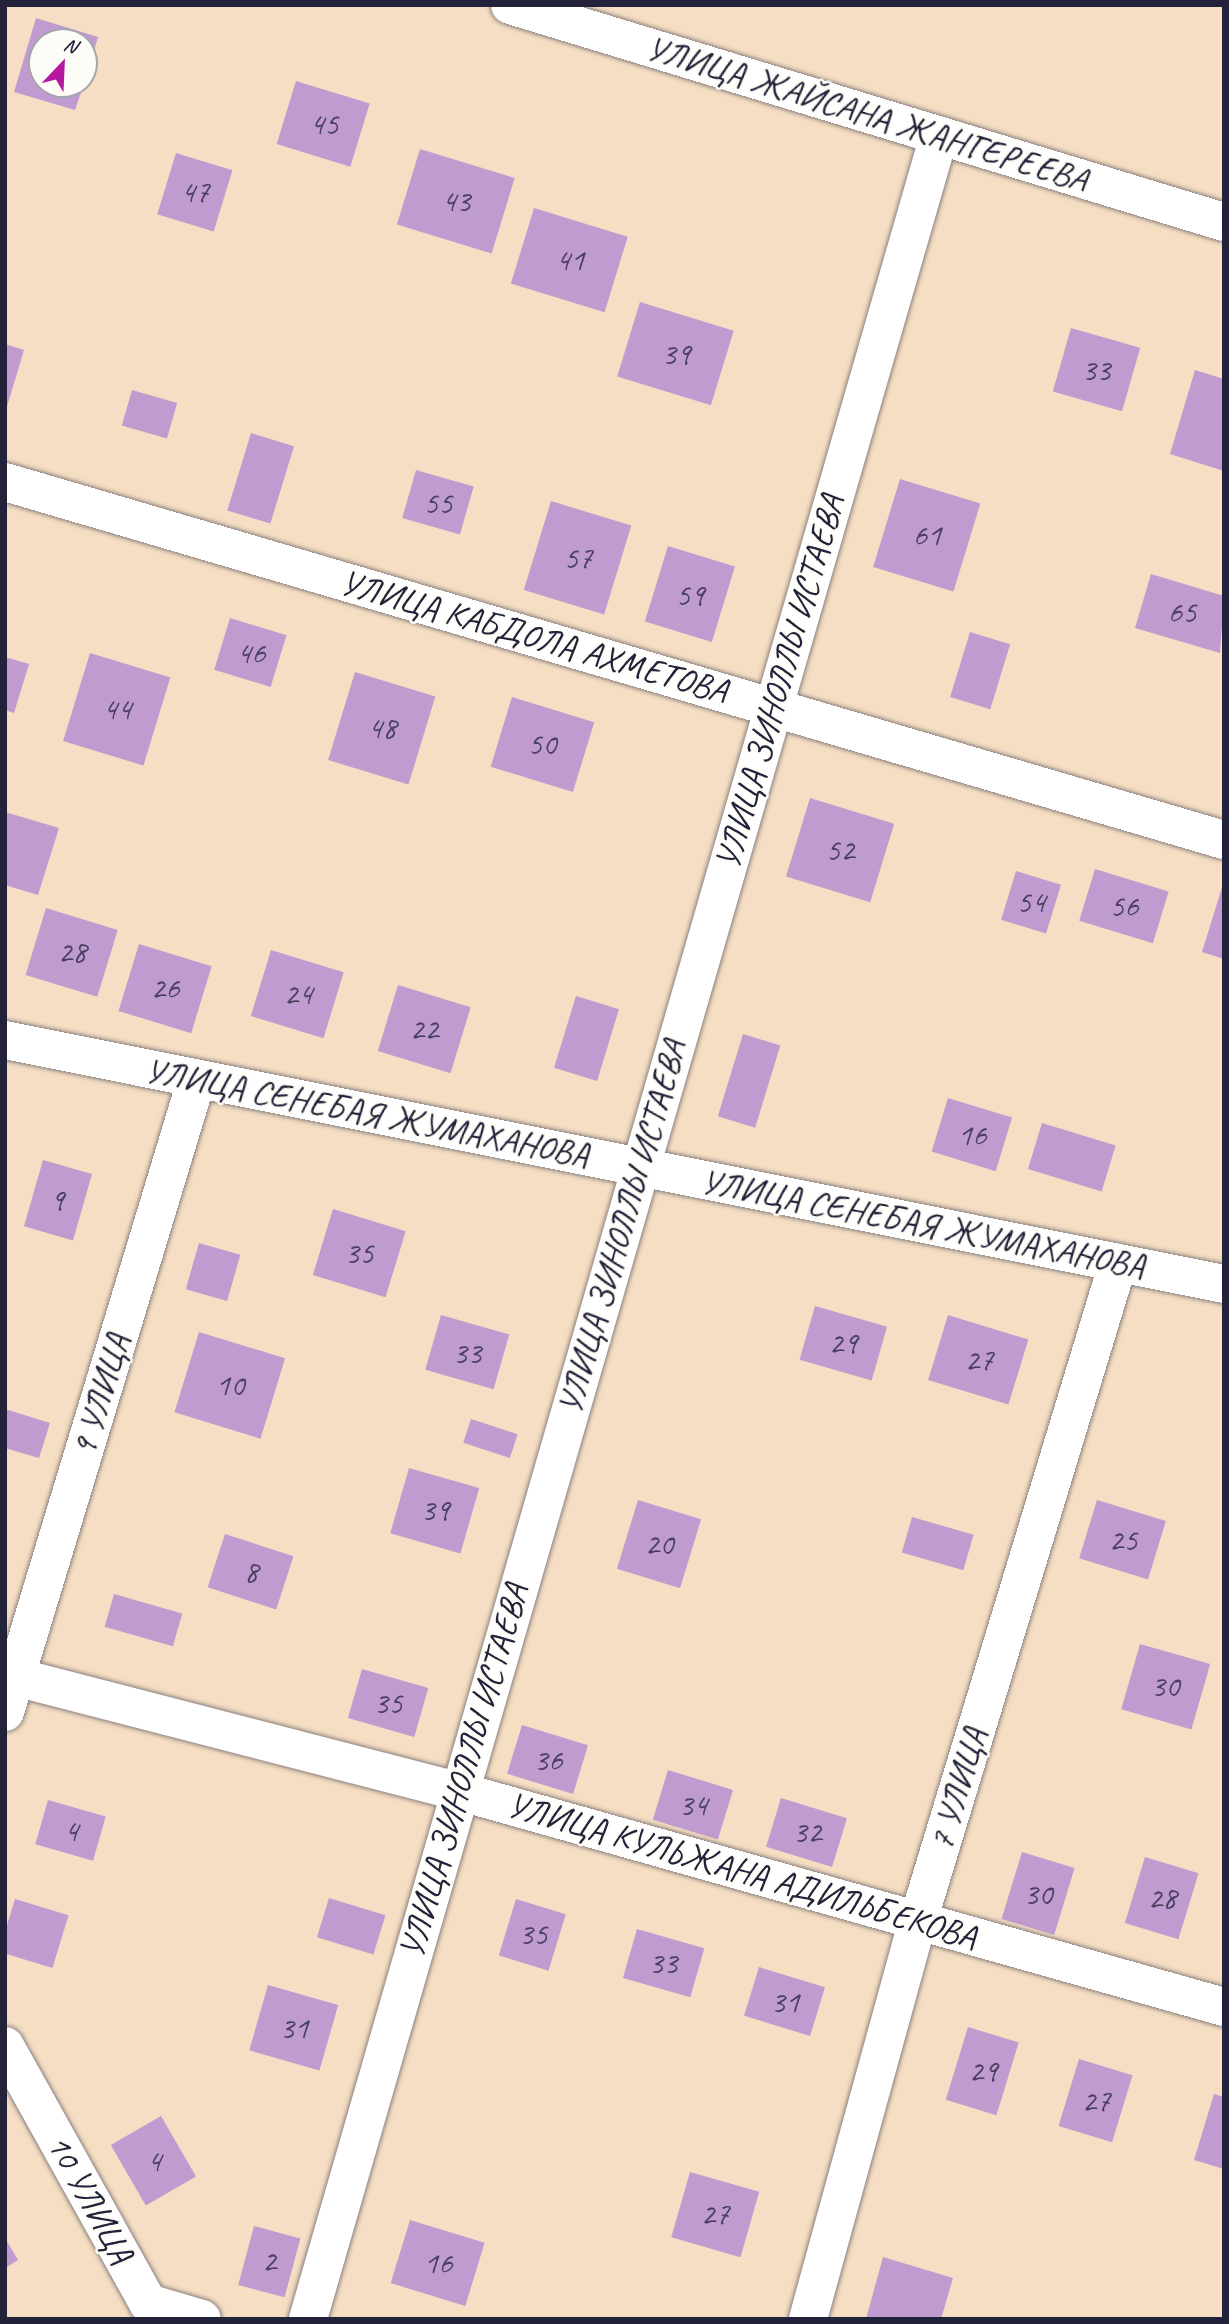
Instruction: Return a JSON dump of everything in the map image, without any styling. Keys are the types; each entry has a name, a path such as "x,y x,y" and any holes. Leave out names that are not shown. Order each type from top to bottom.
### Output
{"street":[{"name":"УЛИЦА ЖАЙСАНА ЖАНГЕРЕЕВА","path":"510,5 1224,222"},
{"name":"УЛИЦА ЗИНОЛЛЫ ИСТАЕВА","path":"308,2319 458,1791 939,135"},
{"name":"УЛИЦА КАБДОЛА АХМЕТОВА","path":"5,482 1224,840"},
{"name":"УЛИЦА СЕНЕБАЯ ЖУМАХАНОВА","path":"5,1040 1224,1284"},
{"name":"9 УЛИЦА","path":"10,1695 197,1078"},
{"name":"7 УЛИЦА","path":"808,2319 918,1921 1118,1263"},
{"name":"УЛИЦА КУЛЬЖАНА АДИЛЬБЕКОВА","path":"10,1695 458,1791 1224,2007"},
{"name":"10 УЛИЦА","path":"5,2046 148,2303 202,2319"}],"building":[{"path":"36,18 69,28 33,28"},
{"path":"28,45 28,96 14,92"},
{"path":"296,81 370,104 350,167 277,144"},
{"path":"34,98 79,98 75,110"},
{"path":"420,149 515,178 492,253 397,225"},
{"path":"176,153 232,170 214,231 157,214"},
{"path":"534,208 628,237 605,312 511,284"},
{"path":"640,302 734,331 711,405 617,377"},
{"path":"1071,328 1140,348 1122,411 1053,391"},
{"path":"5,344 24,350 6,410 5,410"},
{"path":"1195,370 1224,379 1224,471 1170,454"},
{"path":"132,390 177,403 167,439 122,426"},
{"path":"251,433 294,446 270,524 227,510"},
{"path":"416,470 474,487 460,535 402,518"},
{"path":"900,479 980,504 953,592 873,567"},
{"path":"551,501 631,526 604,614 524,590"},
{"path":"668,546 735,566 712,642 645,622"},
{"path":"1151,574 1224,596 1220,653 1135,628"},
{"path":"230,618 286,635 271,687 214,670"},
{"path":"970,632 1010,644 990,709 950,697"},
{"path":"90,653 170,678 143,766 63,741"},
{"path":"5,657 29,664 14,713 5,710"},
{"path":"355,672 435,697 408,785 328,760"},
{"path":"512,697 594,722 573,792 491,767"},
{"path":"810,798 894,824 870,902 786,876"},
{"path":"5,812 59,828 38,895 5,885"},
{"path":"1095,869 1169,892 1153,943 1079,921"},
{"path":"1016,871 1061,885 1046,934 1001,920"},
{"path":"1224,884 1224,959 1202,952"},
{"path":"46,908 118,930 97,997 26,975"},
{"path":"139,944 212,966 191,1033 119,1011"},
{"path":"271,950 344,972 324,1038 251,1016"},
{"path":"398,985 471,1007 451,1073 378,1051"},
{"path":"576,996 619,1009 597,1081 554,1068"},
{"path":"743,1034 780,1045 755,1128 718,1116"},
{"path":"948,1098 1012,1118 996,1171 932,1152"},
{"path":"1042,1123 1116,1146 1102,1191 1028,1169"},
{"path":"43,1160 92,1174 73,1240 24,1226"},
{"path":"333,1209 406,1231 386,1297 313,1275"},
{"path":"199,1243 240,1255 227,1301 186,1289"},
{"path":"815,1306 887,1327 872,1381 800,1360"},
{"path":"441,1315 509,1335 494,1389 425,1370"},
{"path":"948,1315 1028,1340 1008,1405 928,1380"},
{"path":"199,1332 285,1358 261,1439 174,1412"},
{"path":"5,1409 50,1423 39,1458 5,1448"},
{"path":"471,1419 518,1434 510,1458 463,1443"},
{"path":"409,1468 479,1488 460,1553 390,1533"},
{"path":"638,1500 701,1519 680,1588 617,1569"},
{"path":"1097,1500 1166,1521 1148,1579 1079,1558"},
{"path":"912,1517 974,1535 963,1570 902,1553"},
{"path":"225,1534 293,1556 276,1610 208,1587"},
{"path":"114,1594 182,1614 173,1646 105,1627"},
{"path":"1140,1644 1210,1664 1191,1729 1121,1709"},
{"path":"362,1669 428,1688 414,1737 348,1718"},
{"path":"522,1725 588,1745 573,1794 507,1774"},
{"path":"668,1770 733,1790 718,1840 653,1820"},
{"path":"781,1798 847,1818 832,1867 766,1847"},
{"path":"48,1800 106,1817 93,1861 35,1844"},
{"path":"1022,1852 1075,1868 1054,1935 1002,1919"},
{"path":"1145,1857 1199,1873 1178,1939 1125,1923"},
{"path":"329,1898 385,1915 373,1954 317,1937"},
{"path":"15,1899 69,1915 52,1968 5,1953 5,1932"},
{"path":"516,1899 566,1914 548,1971 499,1955"},
{"path":"637,1929 704,1948 690,1997 623,1978"},
{"path":"759,1967 825,1987 810,2036 744,2016"},
{"path":"268,1985 338,2005 319,2070 249,2050"},
{"path":"968,2027 1019,2042 996,2115 946,2100"},
{"path":"1079,2059 1133,2075 1112,2142 1059,2126"},
{"path":"1214,2094 1224,2097 1224,2169 1194,2160"},
{"path":"161,2116 196,2177 146,2206 111,2145"},
{"path":"690,2172 759,2192 740,2257 671,2237"},
{"path":"410,2220 485,2243 465,2306 391,2283"},
{"path":"254,2226 300,2238 285,2297 238,2285"},
{"path":"5,2238 18,2260 5,2268"},
{"path":"883,2257 953,2278 941,2319 866,2319"}]}
